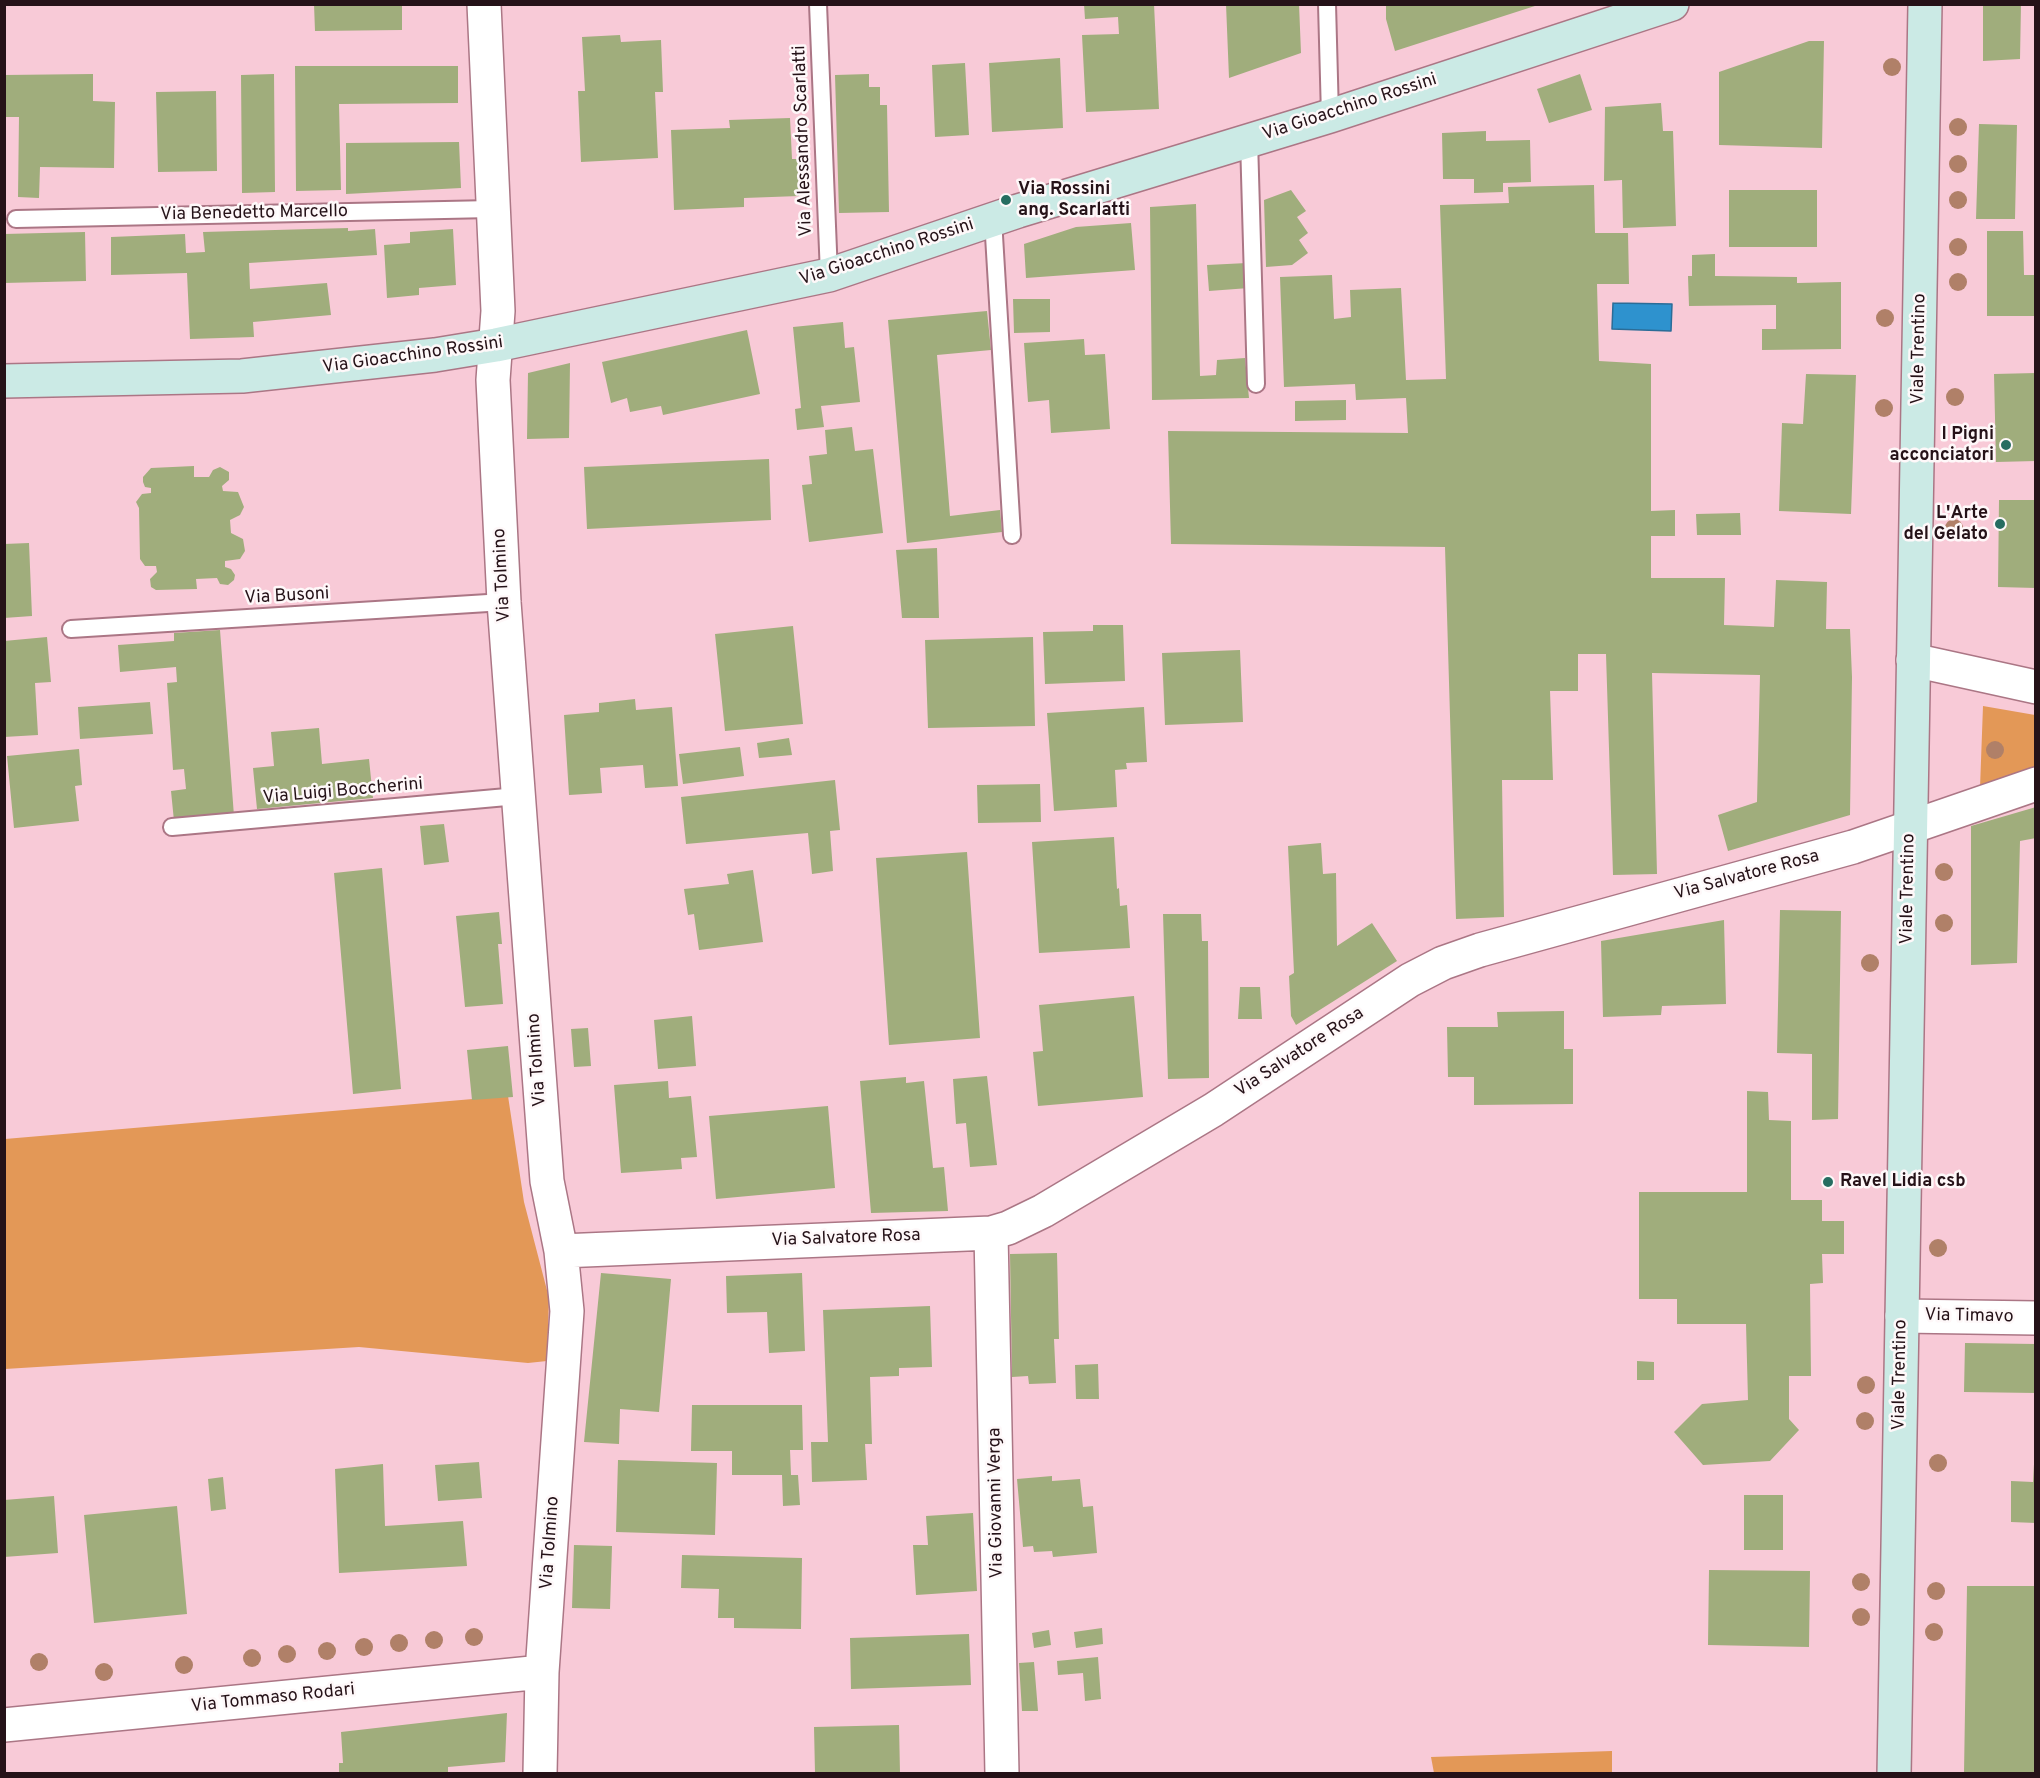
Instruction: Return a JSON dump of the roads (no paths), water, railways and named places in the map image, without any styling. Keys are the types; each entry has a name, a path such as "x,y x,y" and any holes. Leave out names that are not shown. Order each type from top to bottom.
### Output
{"street":[{"path":"484,4 498,311 495,345"},
{"name":"Via Gioacchino Rossini","path":"4,381 242,376 372,363 495,345 829,275 993,219 1330,116 1616,13 1671,4"},
{"name":"Viale Trentino","path":"1894,1773 1925,4"},
{"name":"Via Tolmino","path":"495,345 493,380 504,603 518,796 547,1181 565,1279 566,1336 542,1672 540,1773"},
{"path":"1913,660 2036,687"},
{"name":"Via Salvatore Rosa","path":"561,1251 991,1233 1008,1228 1043,1211 1193,1122 1429,969 1470,953 1853,847 2036,784"},
{"name":"Via Giovanni Verga","path":"991,1233 1002,1773"},
{"name":"Via Timavo","path":"1902,1316 2036,1318"},
{"name":"Via Tommaso Rodari","path":"4,1725 542,1672"}],"lane":[{"name":"Via Alessandro Scarlatti","path":"818,4 829,275"},
{"path":"1327,4 1330,116"},
{"path":"1249,140 1256,384"},
{"name":"Via Benedetto Marcello","path":"16,219 492,209"},
{"path":"993,219 1012,535"},
{"name":"Via Busoni","path":"71,629 504,603"},
{"name":"Via Luigi Boccherini","path":"172,827 518,796"}],"water":[{"path":"1613,303 1672,304 1671,331 1612,329"}],"place":[{"name":"Via Rossini ang. Scarlatti","path":"1006,200"},
{"name":"I Pigni acconciatori","path":"2006,445"},
{"name":"L'Arte del Gelato","path":"2000,524"},
{"name":"Ravel Lidia csb","path":"1828,1182"}]}
